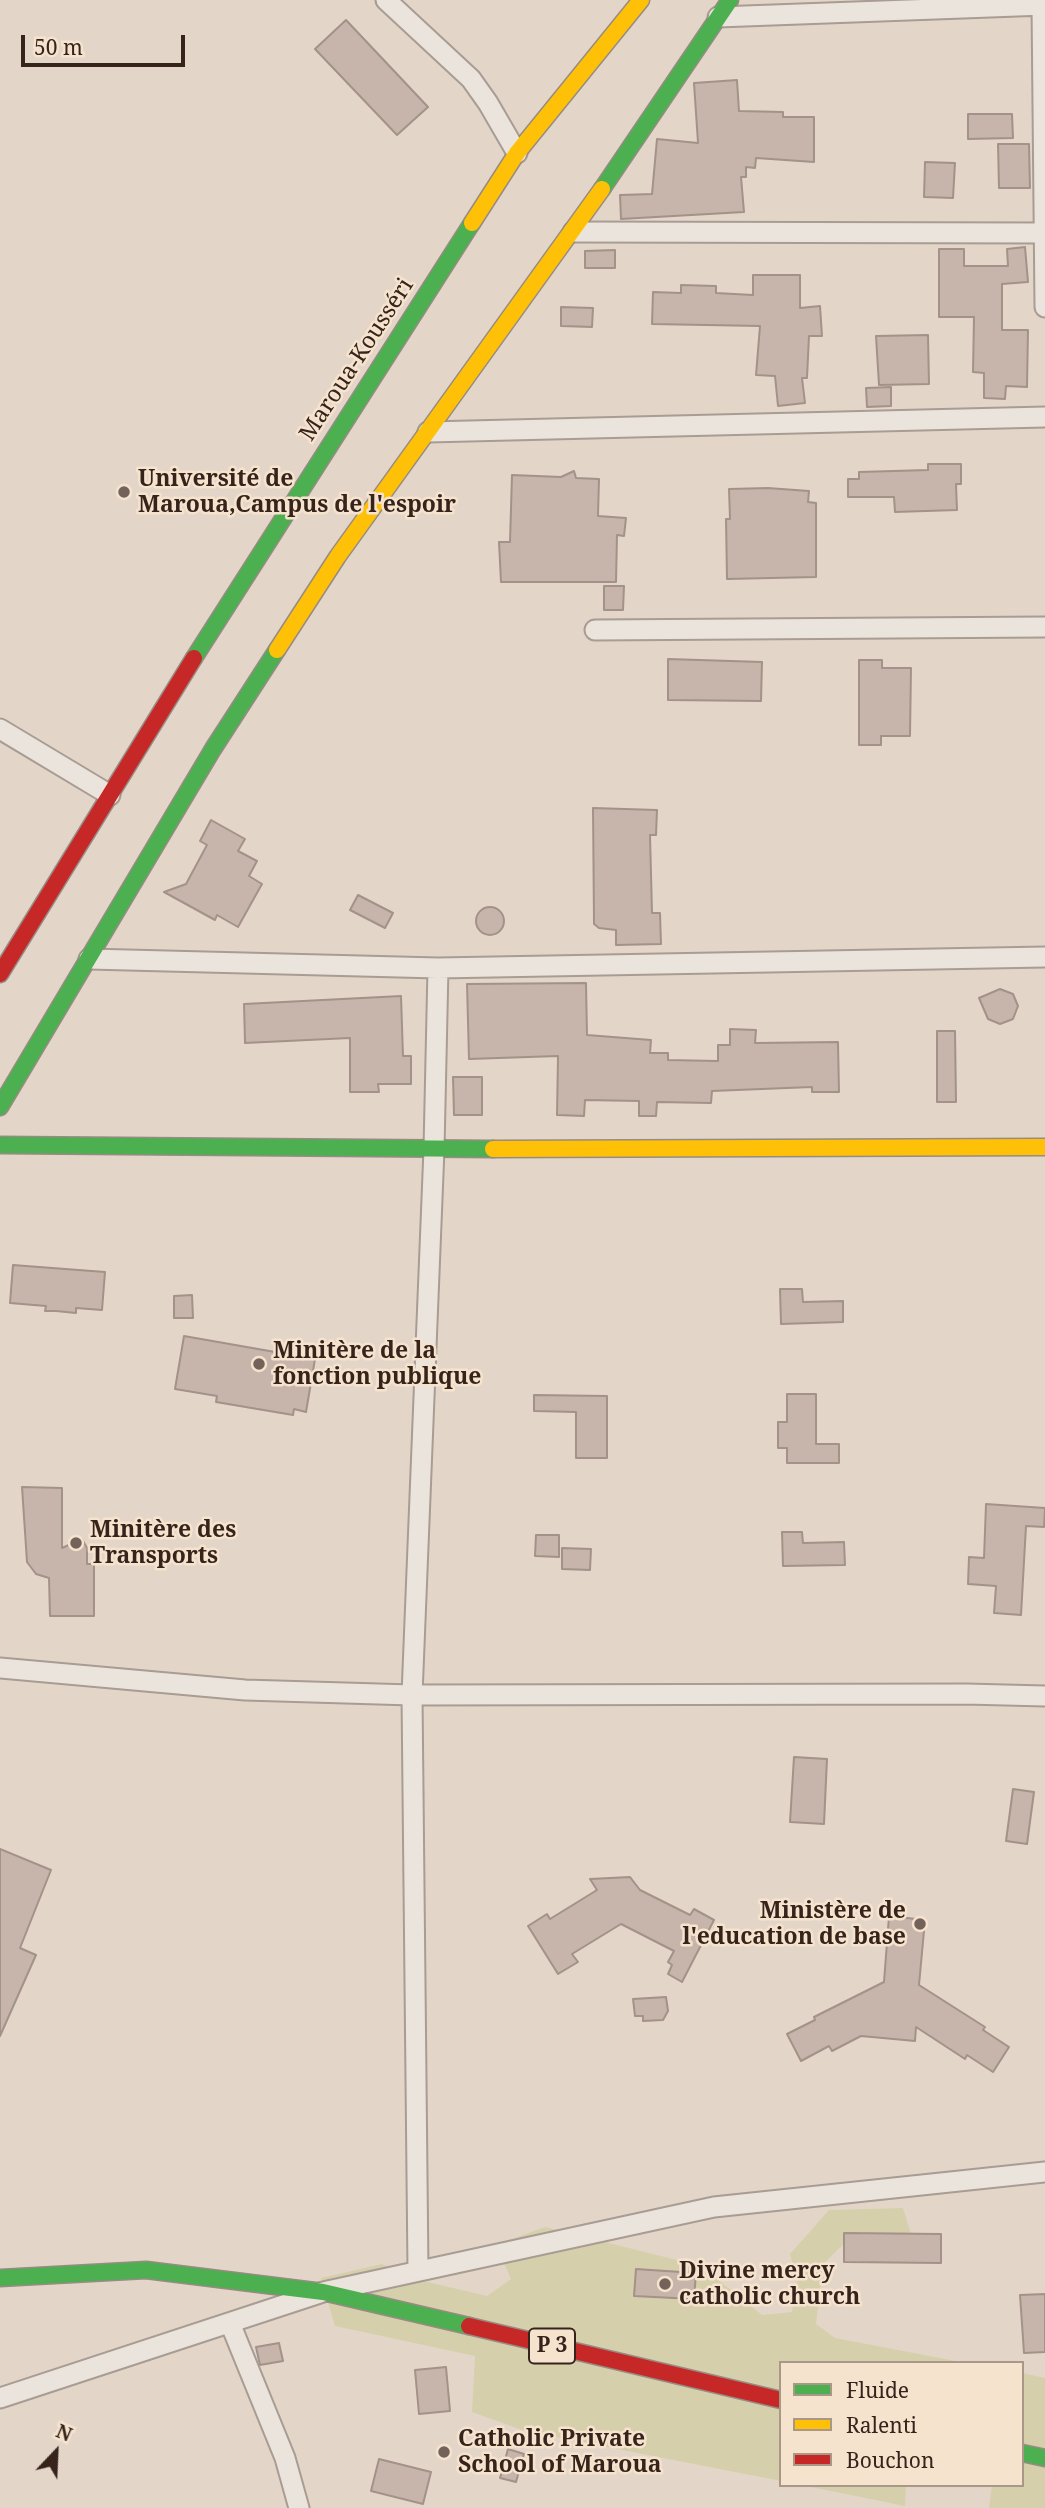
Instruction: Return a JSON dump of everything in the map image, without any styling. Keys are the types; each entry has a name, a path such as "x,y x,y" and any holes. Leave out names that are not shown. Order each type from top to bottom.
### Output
{"main road":[{"name":"Maroua-Kousséri","path":"0,974 238,585 517,153 641,0"},
{"path":"0,1107 213,749 338,556 573,232 730,0"},
{"path":"0,1145 435,1149 1045,1147"},
{"name":"P 3","path":"0,2278 146,2270 323,2292 779,2400"},
{"path":"1024,2453 1045,2458"}],"street":[{"path":"386,0 471,79 517,153"},
{"path":"718,17 1043,5 1045,307"},
{"path":"573,232 1044,233"},
{"path":"428,432 1045,417"},
{"path":"595,630 1045,627"},
{"path":"0,729 110,794"},
{"path":"89,959 439,968 1045,957"},
{"path":"418,2271 412,1695 435,1149 439,968"},
{"path":"0,1668 245,1690 412,1695 1045,1696"},
{"path":"0,2398 323,2292 418,2271 714,2207 1045,2172"},
{"path":"230,2323 285,2458 299,2508"}],"shaded area":[{"path":"903,2208 911,2234 854,2234 823,2264 816,2324 835,2338 956,2361 779,2361 779,2481 525,2431 472,2412 475,2356 335,2326 321,2278 382,2264 419,2280 487,2296 511,2279 496,2245 545,2227 701,2266 762,2315 792,2312 797,2279 790,2254 829,2210"},
{"path":"1024,2373 1045,2378 1045,2508 989,2508 992,2487 1024,2487"},
{"path":"811,2487 906,2487 905,2506"}],"building":[{"path":"346,20 428,107 397,135 315,49"},
{"path":"737,80 739,111 783,112 783,117 814,117 814,162 756,158 755,168 746,167 746,177 741,177 744,212 621,219 620,195 652,194 657,139 698,143 694,83"},
{"path":"968,114 1012,114 1013,138 968,139"},
{"path":"998,144 1029,144 1030,188 999,188"},
{"path":"925,162 955,163 953,198 924,197"},
{"path":"1025,247 1028,282 1002,284 1002,330 1028,330 1027,387 1006,386 1005,399 984,398 984,373 973,372 974,317 939,317 939,249 964,249 964,266 1008,266 1007,249"},
{"path":"615,250 615,268 585,268 585,251"},
{"path":"753,275 800,275 800,308 820,306 822,336 809,336 807,378 802,378 805,403 778,406 775,376 756,375 760,326 652,324 653,292 681,293 681,285 716,286 716,293 753,295"},
{"path":"561,307 593,308 592,327 561,326"},
{"path":"928,335 929,384 879,385 876,336"},
{"path":"891,387 891,406 867,407 866,388"},
{"path":"928,464 961,464 961,484 956,484 957,510 895,512 894,497 848,497 848,479 859,479 859,472 928,470"},
{"path":"574,471 576,478 599,479 598,516 626,518 624,536 617,535 616,582 501,582 499,542 510,542 512,475 561,477"},
{"path":"729,489 809,491 808,502 816,503 816,577 727,579 726,519 730,519"},
{"path":"604,586 624,586 623,610 604,610"},
{"path":"668,659 762,662 761,701 668,700"},
{"path":"859,660 882,660 882,668 911,668 910,736 881,736 881,745 859,745"},
{"path":"593,808 657,810 656,835 650,835 652,913 660,913 661,944 616,945 616,930 599,928 594,924"},
{"path":"211,820 245,839 238,851 257,861 249,876 262,884 238,927 217,915 215,920 164,892 186,884 207,845 200,841"},
{"path":"358,895 393,913 385,928 350,910"},
{"path":"490,907 500,911 504,921 500,931 490,935 480,931 476,921 480,911"},
{"path":"586,983 587,1035 651,1040 650,1053 668,1053 668,1060 718,1061 718,1045 730,1045 730,1029 756,1030 755,1043 838,1042 839,1092 812,1092 812,1087 712,1091 711,1103 657,1102 656,1116 639,1116 639,1101 585,1100 584,1116 557,1115 558,1056 469,1059 467,984"},
{"path":"1000,989 1013,994 1018,1006 1013,1019 1000,1024 988,1019 979,998"},
{"path":"401,996 403,1056 411,1056 411,1084 378,1084 379,1092 350,1092 350,1038 245,1043 244,1004"},
{"path":"937,1031 955,1031 956,1102 937,1102"},
{"path":"453,1077 482,1077 482,1115 454,1115"},
{"path":"13,1265 105,1272 102,1310 76,1308 76,1313 45,1311 46,1306 10,1303"},
{"path":"780,1289 802,1289 803,1302 843,1301 843,1322 781,1324"},
{"path":"192,1295 193,1318 174,1318 174,1296"},
{"path":"184,1336 315,1359 306,1412 294,1409 293,1415 216,1402 217,1396 175,1389"},
{"path":"787,1394 816,1394 816,1444 839,1444 839,1463 787,1463 787,1448 778,1448 778,1422 787,1422"},
{"path":"534,1395 607,1396 607,1458 576,1458 576,1412 534,1411"},
{"path":"22,1487 62,1488 62,1548 82,1539 87,1548 87,1564 94,1564 94,1616 50,1616 49,1578 36,1574 27,1562"},
{"path":"986,1504 1045,1508 1044,1527 1026,1526 1021,1615 994,1613 996,1586 968,1584 969,1557 984,1558"},
{"path":"782,1532 802,1532 803,1543 844,1542 845,1565 783,1566"},
{"path":"536,1535 559,1535 559,1557 535,1556"},
{"path":"562,1548 591,1549 590,1570 562,1569"},
{"path":"794,1757 827,1759 824,1824 790,1822"},
{"path":"1013,1789 1034,1792 1027,1844 1006,1841"},
{"path":"0,1849 51,1870 20,1948 36,1955 0,2036"},
{"path":"630,1877 640,1890 690,1915 694,1909 714,1920 682,1982 668,1974 672,1965 668,1962 674,1951 621,1924 572,1954 578,1962 558,1974 528,1926 547,1914 550,1919 597,1890 590,1879"},
{"path":"889,1916 925,1920 919,1985 985,2027 983,2030 1009,2047 993,2072 967,2055 965,2059 916,2027 915,2041 861,2036 832,2051 829,2046 801,2061 787,2034 815,2020 814,2017 884,1982"},
{"path":"666,1997 668,2011 663,2020 643,2021 643,2016 635,2016 633,1999"},
{"path":"844,2233 941,2234 941,2263 844,2262"},
{"name":"Divine mercy catholic church","path":"636,2269 696,2273 694,2299 634,2296"},
{"path":"1045,2294 1045,2352 1024,2353 1020,2295"},
{"path":"279,2343 283,2361 260,2365 256,2347"},
{"path":"446,2367 450,2411 419,2414 415,2370"},
{"path":"508,2449 524,2454 516,2482 500,2478"},
{"path":"379,2459 431,2472 423,2504 371,2491"}],"traffic: fast":[{"path":"602,189 730,0"},
{"path":"194,658 472,223"},
{"path":"0,1107 213,749 277,650"},
{"path":"0,1145 493,1149"},
{"path":"0,2278 146,2270 323,2292 469,2326"},
{"path":"1024,2453 1045,2458"}],"traffic: slow":[{"path":"472,223 517,153 641,0"},
{"path":"277,650 338,556 602,189"},
{"path":"493,1149 1045,1147"}],"traffic: jam":[{"path":"0,974 194,658"},
{"path":"469,2326 779,2400"}],"place":[{"name":"Université de Maroua,Campus de l'espoir","path":"124,492"},
{"name":"Minitère de la fonction publique","path":"259,1364"},
{"name":"Minitère des Transports","path":"76,1543"},
{"name":"Ministère de l'education de base","path":"920,1924"},
{"name":"Divine mercy catholic church","path":"665,2284"},
{"name":"Catholic Private School of Maroua","path":"444,2452"}]}
